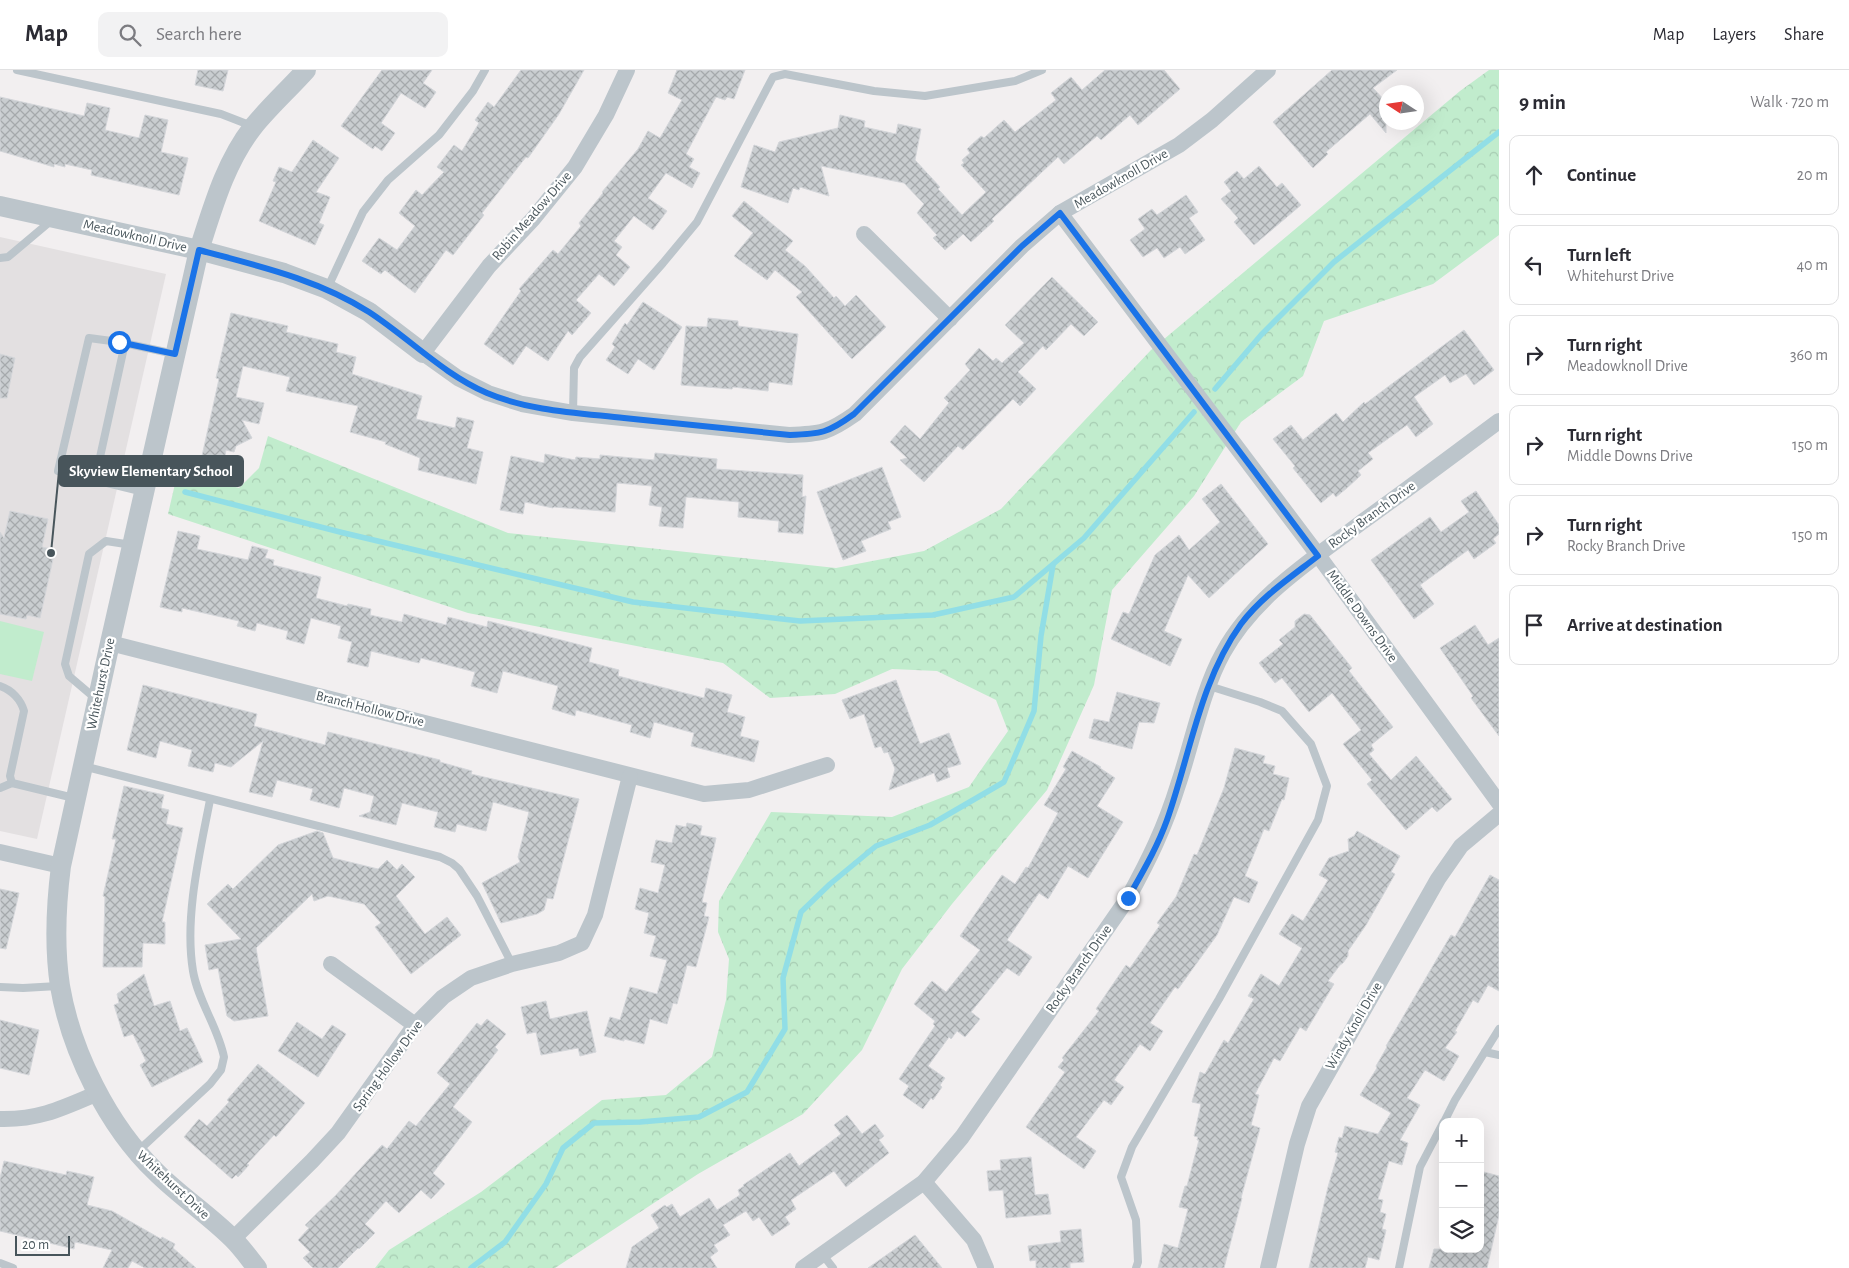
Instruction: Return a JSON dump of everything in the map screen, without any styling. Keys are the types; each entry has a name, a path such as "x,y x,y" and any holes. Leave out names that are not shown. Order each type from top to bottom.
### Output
{"street":[{"name":"Whitehurst Drive","path":"257,1268 233,1239 156,1172 137,1152 118,1127 98,1093 82,1059 68,1019 60,986 56,932 57,897 61,866 97,700 199,250 218,191 239,148 254,127 306,70"},
{"name":"Robin Meadow Drive","path":"423,353 488,266 533,219 575,167 606,115 627,70"},
{"name":"Meadowknoll Drive","path":"0,206 199,250 284,274 327,289 369,312 458,378 488,393 522,404 573,413 790,435 817,434 836,428 854,414 1022,246 1060,213 1179,145 1212,120 1268,70"},
{"name":"Middle Downs Drive","path":"1060,213 1318,556 1499,803"},
{"path":"864,234 950,320"},
{"name":"Rocky Branch Drive","path":"803,1268 924,1182 962,1136 1128,898 1151,858 1167,821 1209,686 1222,654 1242,623 1270,594 1318,556 1499,422"},
{"name":"Branch Hollow Drive","path":"110,642 704,794 749,790 827,765"},
{"name":"Spring Hollow Drive","path":"233,1239 338,1133 415,1025 443,997 471,978 512,964 559,953 582,943 594,916 630,776"},
{"name":"Windy Knoll Drive","path":"1268,1268 1296,1144 1309,1106 1438,879 1461,846 1499,814"},
{"path":"0,852 61,866"},
{"path":"332,964 415,1025"},
{"path":"0,1119 22,1120 53,1112 98,1093"},
{"path":"924,1182 974,1240 986,1268"}],"lane":[{"path":"17,70 221,114 254,127"},
{"path":"327,289 362,212 388,180 439,136 473,91 485,70"},
{"path":"573,413 574,368 580,357 663,263 696,222 773,77 785,74 874,91 926,96 1015,81 1042,70"},
{"path":"0,258 8,257 54,218"},
{"path":"144,492 58,471 89,338 126,343 175,354"},
{"path":"95,480 126,343"},
{"path":"97,700 69,676 65,664 89,554 106,541 132,545"},
{"path":"0,686 21,701 24,711 10,776 12,783"},
{"path":"1136,1268 1138,1262 1136,1220 1121,1177 1132,1148 1220,999 1318,820 1327,786 1311,744 1282,711 1209,686"},
{"path":"83,766 210,800 440,857 452,862 478,896 512,964"},
{"path":"0,788 12,783 76,798"},
{"path":"137,1152 210,1084 221,1070 224,1057 193,971 191,940 196,871 210,800"},
{"path":"0,987 60,986"},
{"path":"1446,1118 1499,1029"},
{"path":"1485,1052 1499,1055"},
{"path":"1399,1268 1420,1166 1439,1130"},
{"path":"823,1255 833,1268"},
{"path":"0,1263 13,1268"}],"shaded area":[{"path":"0,237 166,274 37,839 0,831"}],"green space":[{"path":"1489,70 1499,70 1499,235 1433,284 1324,321 1303,376 1241,422 1194,496 1112,590 1094,685 1047,790 952,904 902,969 862,1050 803,1114 698,1174 555,1268 375,1268 389,1250 481,1192 602,1100 666,1095 712,1057 726,1000 729,959 718,932 719,901 771,812 892,817 969,787 1008,731 996,700 937,671 892,669 835,694 770,698 723,663 468,613 168,514 178,471 239,488 259,468 268,436 508,533 836,568 924,551 1001,509 1151,350 1413,130 1424,130 1424,121"},
{"path":"0,621 44,632 32,681 0,674"}],"building":[{"path":"198,70 228,70 223,91 195,85"},
{"path":"382,70 432,70 423,83 436,92 425,108 401,93 381,123 395,133 382,151 375,146 373,149 341,126"},
{"path":"521,70 584,70 559,114 528,158 526,157 482,213 484,215 453,255 446,250 415,293 385,270 381,274 362,261 379,238 397,250 415,226 399,213 416,190 422,195 444,172 437,167 454,145 462,151 479,123 475,120 488,102 494,107"},
{"path":"677,70 745,70 734,99 727,97 725,100 716,97 686,154 694,159 689,167 700,173 692,188 666,173 648,198 667,211 653,230 634,216 614,241 622,247 616,255 630,267 614,286 599,274 576,300 591,313 572,335 568,331 548,361 526,346 513,365 484,344 521,291 519,289 553,250 558,254 581,226 579,223 638,149 648,131 660,138 682,100 668,93"},
{"path":"1105,70 1164,70 1180,89 1138,125 1130,115 1101,140 1097,136 1064,164 1058,157 992,219 994,221 971,242 963,234 945,250 933,238 937,235 917,213 924,204 904,183 821,166 829,196 800,187 799,190 793,188 788,203 741,187 754,145 775,152 779,142 838,128 840,115 865,121 864,127 896,134 898,124 921,129 915,160 962,215 986,192 961,165 964,163 962,160 970,153 967,149 981,136 984,138 1004,120 1015,132 1056,100 1051,93 1071,77 1082,90"},
{"path":"1332,70 1397,70 1373,88 1379,94 1379,125 1370,114 1326,152 1328,154 1313,168 1273,122"},
{"path":"0,97 84,116 87,103 110,108 105,130 139,138 145,115 168,120 161,152 188,158 179,195 91,175 92,170 65,164 65,167 54,164 54,167 0,151"},
{"path":"313,140 339,158 316,192 330,197 319,223 324,225 315,245 259,221 276,182 273,181 279,167 292,172"},
{"path":"1259,166 1277,187 1282,183 1301,205 1254,245 1234,222 1238,218 1221,199 1231,191 1224,182 1237,171 1244,179"},
{"path":"1186,195 1198,212 1189,218 1205,240 1185,254 1180,247 1164,258 1157,248 1143,257 1130,240 1145,229 1138,219 1152,209 1157,215"},
{"path":"744,201 793,241 785,250 805,266 834,298 836,296 845,306 856,295 886,327 852,359 796,297 802,292 775,270 767,280 734,256 753,233 732,216"},
{"path":"1052,277 1098,322 1084,336 1071,324 1046,350 1043,346 1018,372 1036,389 1020,406 1013,399 963,450 958,446 924,482 900,460 907,458 890,442 905,425 920,439 949,403 944,398 970,370 965,364 979,348 993,361 996,358 1002,363 1024,343 1005,325"},
{"path":"643,302 682,327 654,370 638,359 628,374 606,360 615,347 612,344 625,323 627,325"},
{"path":"231,313 288,326 286,332 338,344 336,352 356,357 352,374 422,396 416,419 455,428 457,417 474,421 467,448 483,452 476,484 418,470 420,458 385,444 386,442 350,432 358,406 286,391 290,377 243,366 236,397 264,403 259,424 242,420 252,438 236,446 234,452 226,450 224,461 202,456 219,379 216,378"},
{"path":"708,318 738,321 738,326 798,334 792,385 769,382 768,391 733,387 732,389 681,385 686,326 707,327"},
{"path":"1464,330 1494,370 1474,385 1466,374 1450,383 1445,375 1414,397 1433,424 1416,437 1407,425 1368,453 1373,459 1358,471 1361,475 1347,488 1336,497 1333,493 1321,503 1273,439 1291,425 1303,440 1336,413 1343,422 1364,402 1365,404"},
{"path":"0,354 15,358 7,398 0,398"},
{"path":"655,453 717,459 716,469 803,475 802,497 806,496 803,534 778,532 779,521 738,517 739,502 686,497 683,528 659,526 662,507 649,505 652,486 617,483 615,512 553,508 525,502 523,514 500,510 511,456 544,463 545,454 575,460 576,457 600,459 600,455 654,460"},
{"path":"882,467 901,517 888,522 891,529 861,541 866,551 843,560 817,492"},
{"path":"1221,484 1268,544 1209,598 1188,575 1164,631 1182,639 1170,666 1111,639 1123,612 1129,614 1155,555 1179,535 1189,550 1220,522 1202,499"},
{"path":"1476,491 1499,525 1499,534 1493,539 1496,543 1474,559 1468,550 1420,585 1434,604 1414,619 1371,560 1430,517 1441,532 1469,512 1461,501"},
{"path":"10,511 48,519 42,547 55,550 40,618 27,615 26,619 0,614 0,532 4,538"},
{"path":"178,531 200,536 197,549 248,560 252,546 268,550 265,558 274,560 273,565 321,577 316,598 347,606 348,604 371,609 370,615 402,622 404,614 446,625 448,617 487,627 488,621 592,648 589,662 619,670 618,676 704,698 706,688 732,695 727,712 745,717 740,736 759,741 754,762 691,746 694,733 654,722 650,738 630,732 632,725 576,710 575,716 552,709 558,686 503,671 497,693 471,686 475,672 421,658 419,663 371,651 368,667 347,662 352,642 338,638 341,626 311,618 304,644 286,639 288,631 257,623 255,631 237,626 239,621 182,608 182,612 160,607"},
{"path":"1304,614 1310,615 1352,668 1349,671 1393,727 1371,745 1374,750 1369,754 1391,780 1416,756 1452,799 1437,812 1432,807 1406,830 1367,784 1372,780 1343,744 1361,730 1332,693 1309,712 1282,678 1275,683 1259,663 1283,644 1279,640 1295,627 1295,621"},
{"path":"1475,625 1488,645 1499,638 1499,736 1471,698 1473,696 1440,648"},
{"path":"896,680 920,744 949,733 961,764 947,768 950,777 937,782 934,773 889,790 895,769 888,752 884,753 881,746 875,748 864,714 850,719 842,700"},
{"path":"143,685 257,714 254,726 325,745 328,732 440,760 440,762 472,771 471,774 579,799 553,899 547,898 544,910 537,914 501,923 482,883 520,862 518,857 529,812 493,802 486,831 457,824 455,832 434,827 438,812 402,803 396,825 359,816 370,812 374,796 344,788 339,808 310,800 313,789 277,780 272,797 249,792 263,741 231,767 215,763 213,772 188,766 192,750 160,741 156,758 127,750"},
{"path":"1117,692 1160,703 1154,723 1139,722 1132,749 1089,738 1094,719 1109,722"},
{"path":"1235,748 1265,756 1263,763 1275,766 1273,774 1289,778 1284,800 1282,799 1269,831 1264,829 1245,876 1258,882 1249,903 1234,897 1217,935 1178,989 1175,987 1150,1023 1163,1031 1150,1051 1140,1044 1114,1080 1124,1087 1111,1105 1104,1100 1076,1137 1096,1151 1084,1169 1026,1127 1065,1072 1058,1067 1064,1060 1062,1058 1099,1011 1096,1009 1126,965 1130,968 1160,925 1157,923 1176,897 1194,854 1197,855 1224,788"},
{"path":"1072,751 1101,767 1115,778 1097,806 1123,822 1088,878 1068,866 1048,899 1039,893 1007,940 1032,957 1019,976 1007,968 971,1012 980,1019 965,1037 957,1031 951,1039 949,1037 928,1066 945,1078 940,1085 942,1087 933,1100 931,1098 923,1109 903,1095 909,1086 899,1079 935,1026 933,1024 935,1021 914,1004 932,981 946,992 980,950 960,936 1002,875 1015,884 1026,867 1028,868 1058,813 1044,805 1066,769 1063,767"},
{"path":"124,786 164,795 161,808 169,810 166,824 183,828 162,922 165,922 165,944 143,943 142,967 103,967 105,897 103,896 116,839 112,839"},
{"path":"687,823 702,826 700,835 716,838 702,902 707,903 704,916 709,917 696,967 687,965 677,1004 673,1003 667,1024 650,1019 644,1044 604,1036 610,1017 620,1020 630,987 657,994 667,960 650,956 656,936 644,933 649,913 635,909 640,888 658,893 665,865 651,862 656,840 672,843 676,825 686,827"},
{"path":"317,831 323,833 333,858 378,869 387,860 397,870 402,864 415,877 396,896 425,934 447,917 461,935 411,974 375,927 381,923 364,904 328,896 314,901 312,894 256,948 268,1016 234,1021 227,1016 218,968 209,970 205,945 241,939 207,904 228,884 233,889 278,845"},
{"path":"1357,831 1400,856 1391,872 1395,874 1366,925 1348,951 1348,956 1328,981 1334,984 1306,1031 1300,1027 1280,1061 1274,1058 1255,1094 1259,1095 1251,1125 1260,1128 1224,1268 1158,1268 1164,1244 1178,1248 1188,1209 1179,1207 1185,1186 1187,1186 1199,1140 1197,1140 1198,1137 1194,1136 1201,1104 1192,1102 1200,1072 1205,1074 1224,1040 1228,1043 1254,999 1248,996 1261,974 1279,986 1302,948 1279,934 1292,914 1303,921 1328,880 1319,875 1329,858 1349,851 1348,839 1354,836"},
{"path":"1490,875 1499,880 1499,991 1488,985 1478,1003 1473,1000 1455,1031 1457,1032 1445,1048 1459,1056 1444,1081 1425,1070 1407,1098 1420,1105 1400,1140 1408,1143 1402,1165 1389,1161 1378,1199 1383,1200 1380,1212 1386,1214 1382,1229 1386,1230 1379,1260 1368,1257 1365,1268 1309,1268 1338,1153 1335,1152 1339,1137 1342,1138 1345,1126 1378,1134 1391,1113 1360,1095 1377,1068 1376,1066 1386,1046 1451,935 1455,937"},
{"path":"0,889 19,893 6,949 0,948"},
{"path":"144,974 154,1006 170,1001 180,1031 187,1028 203,1062 152,1087 140,1065 146,1061 133,1034 124,1037 114,1005 119,1003 117,994"},
{"path":"546,1001 550,1019 587,1011 596,1052 580,1056 578,1048 541,1055 536,1032 527,1034 521,1007"},
{"path":"487,1019 506,1034 495,1047 498,1050 453,1107 472,1122 433,1173 445,1184 431,1199 421,1190 399,1213 386,1201 365,1224 375,1233 359,1249 338,1268 313,1268 303,1258 310,1252 298,1240 309,1228 305,1225 336,1195 382,1145 387,1149 409,1121 416,1126 450,1084 437,1073 477,1023 481,1026"},
{"path":"0,1020 39,1030 29,1075 0,1068"},
{"path":"297,1022 322,1039 332,1025 346,1034 318,1077 278,1051"},
{"path":"258,1064 305,1103 276,1137 274,1135 247,1164 249,1165 238,1177 236,1175 232,1179 184,1137 199,1119 207,1126 229,1102 227,1100"},
{"path":"847,1115 862,1134 875,1124 884,1136 879,1140 889,1153 846,1187 834,1171 791,1200 796,1209 785,1217 790,1224 772,1236 759,1217 753,1221 746,1211 723,1225 730,1235 714,1245 718,1251 710,1257 717,1268 626,1268 632,1247 659,1228 651,1215 665,1205 667,1207 672,1204 680,1217 709,1198 717,1210 740,1195 738,1190 743,1185 790,1153 799,1166 841,1134 834,1125"},
{"path":"1031,1157 1035,1195 1048,1194 1051,1214 1006,1218 1003,1190 989,1191 987,1171 1001,1170 1000,1160"},
{"path":"4,1161 66,1175 67,1171 94,1177 87,1205 112,1211 161,1239 162,1237 175,1244 173,1248 196,1268 145,1268 132,1261 128,1268 103,1268 112,1250 75,1242 74,1249 0,1231 0,1178"},
{"path":"1484,1172 1499,1176 1499,1215 1487,1268 1429,1268 1434,1249 1439,1249 1439,1253 1484,1253"},
{"path":"1081,1229 1084,1262 1070,1263 1070,1268 1036,1268 1036,1260 1030,1261 1028,1246 1061,1242 1060,1231"},
{"path":"915,1235 942,1268 868,1268"}],"waterway":[{"path":"1215,389 1261,335 1334,262 1499,132"},
{"path":"185,492 340,532 633,602 800,621 933,615 1014,597 1084,538 1194,412"},
{"path":"471,1268 505,1242 546,1184 563,1148 594,1123 640,1122 699,1117 747,1092 785,1029 783,978 801,912 830,884 876,846 930,825 1004,782 1034,711 1041,636 1053,565"}],"place":[{"name":"Skyview Elementary School","path":"51,553"}],"route":[{"path":"119,342 175,354 199,250 284,274 327,289 369,312 458,378 488,393 522,404 573,413 790,435 817,434 836,428 854,414 1022,246 1060,213 1318,556 1270,594 1242,623 1222,654 1209,686 1167,821 1151,858 1128,898"}]}
